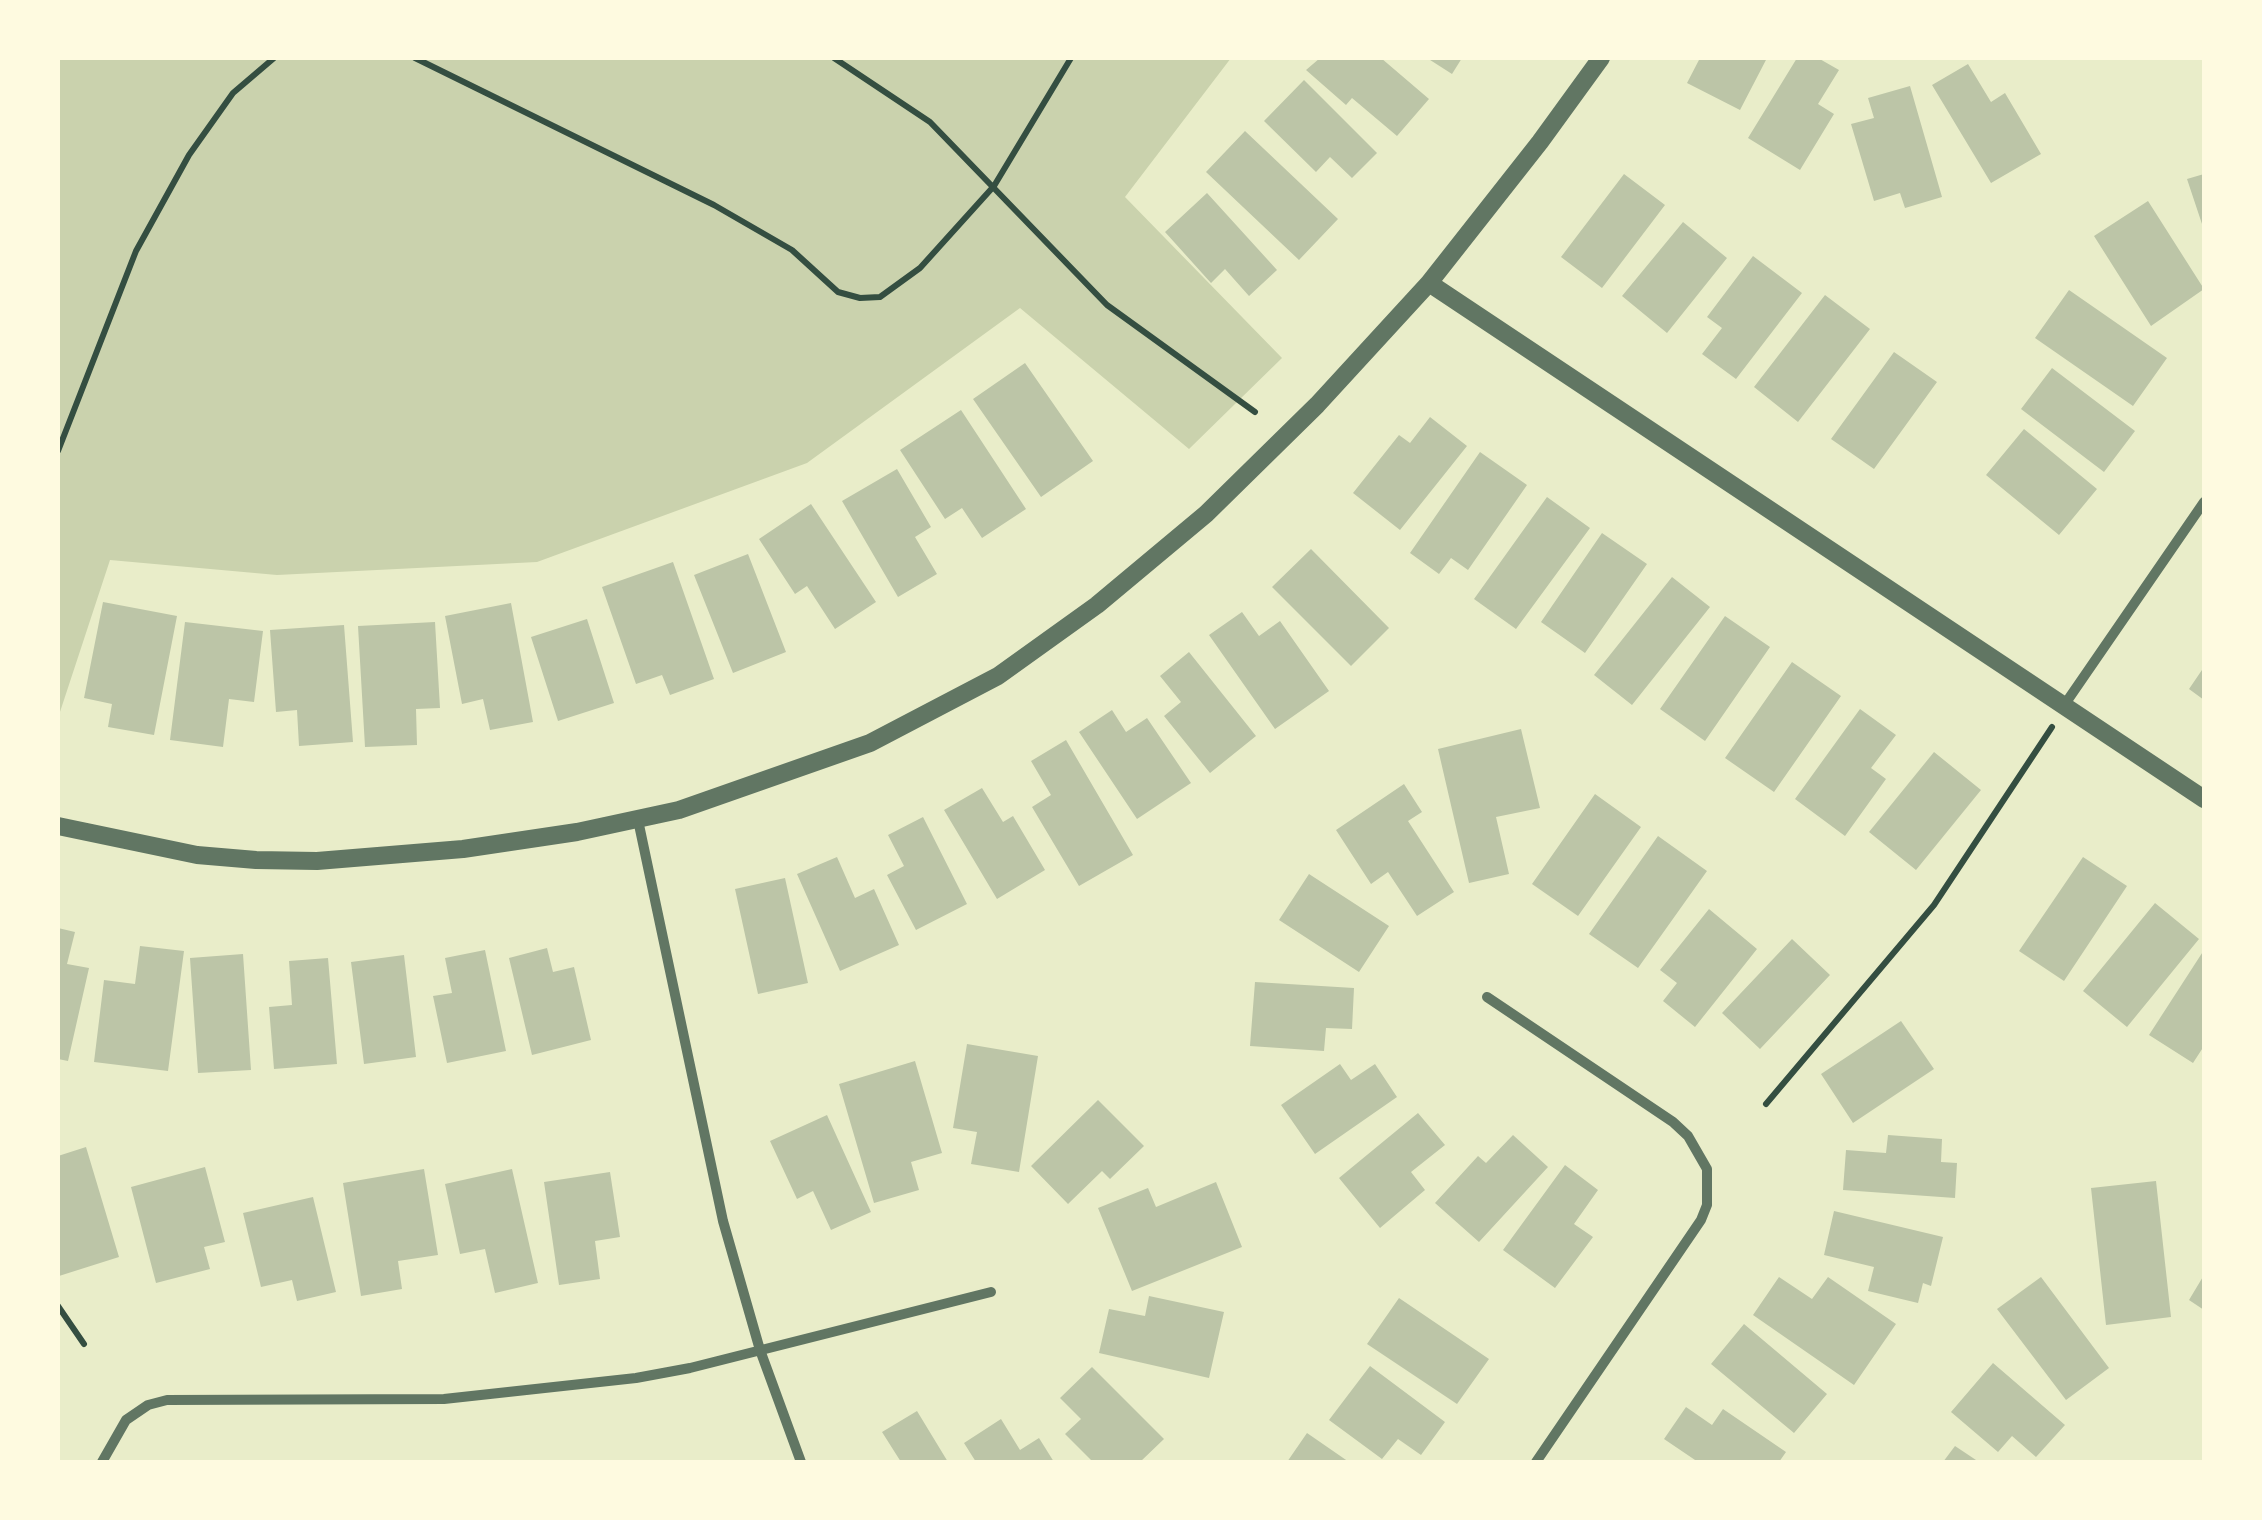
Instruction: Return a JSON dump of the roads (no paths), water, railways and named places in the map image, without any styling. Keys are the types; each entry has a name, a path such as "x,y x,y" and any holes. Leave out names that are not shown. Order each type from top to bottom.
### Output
{"street":[{"path":"58,826 197,855 318,861 463,850 638,820 729,795 870,744 998,676 1097,605 1206,514 1317,405 1429,283 1601,58"},
{"path":"1429,283 2204,799"},
{"path":"2065,704 2204,502"},
{"path":"638,820 710,1165 760,1350 801,1462"},
{"path":"1487,996 1674,1122 1688,1136 1707,1169 1707,1205 1701,1220 1536,1462"},
{"path":"102,1462 126,1420 148,1404 166,1400 480,1396 636,1378 991,1292"}]}
